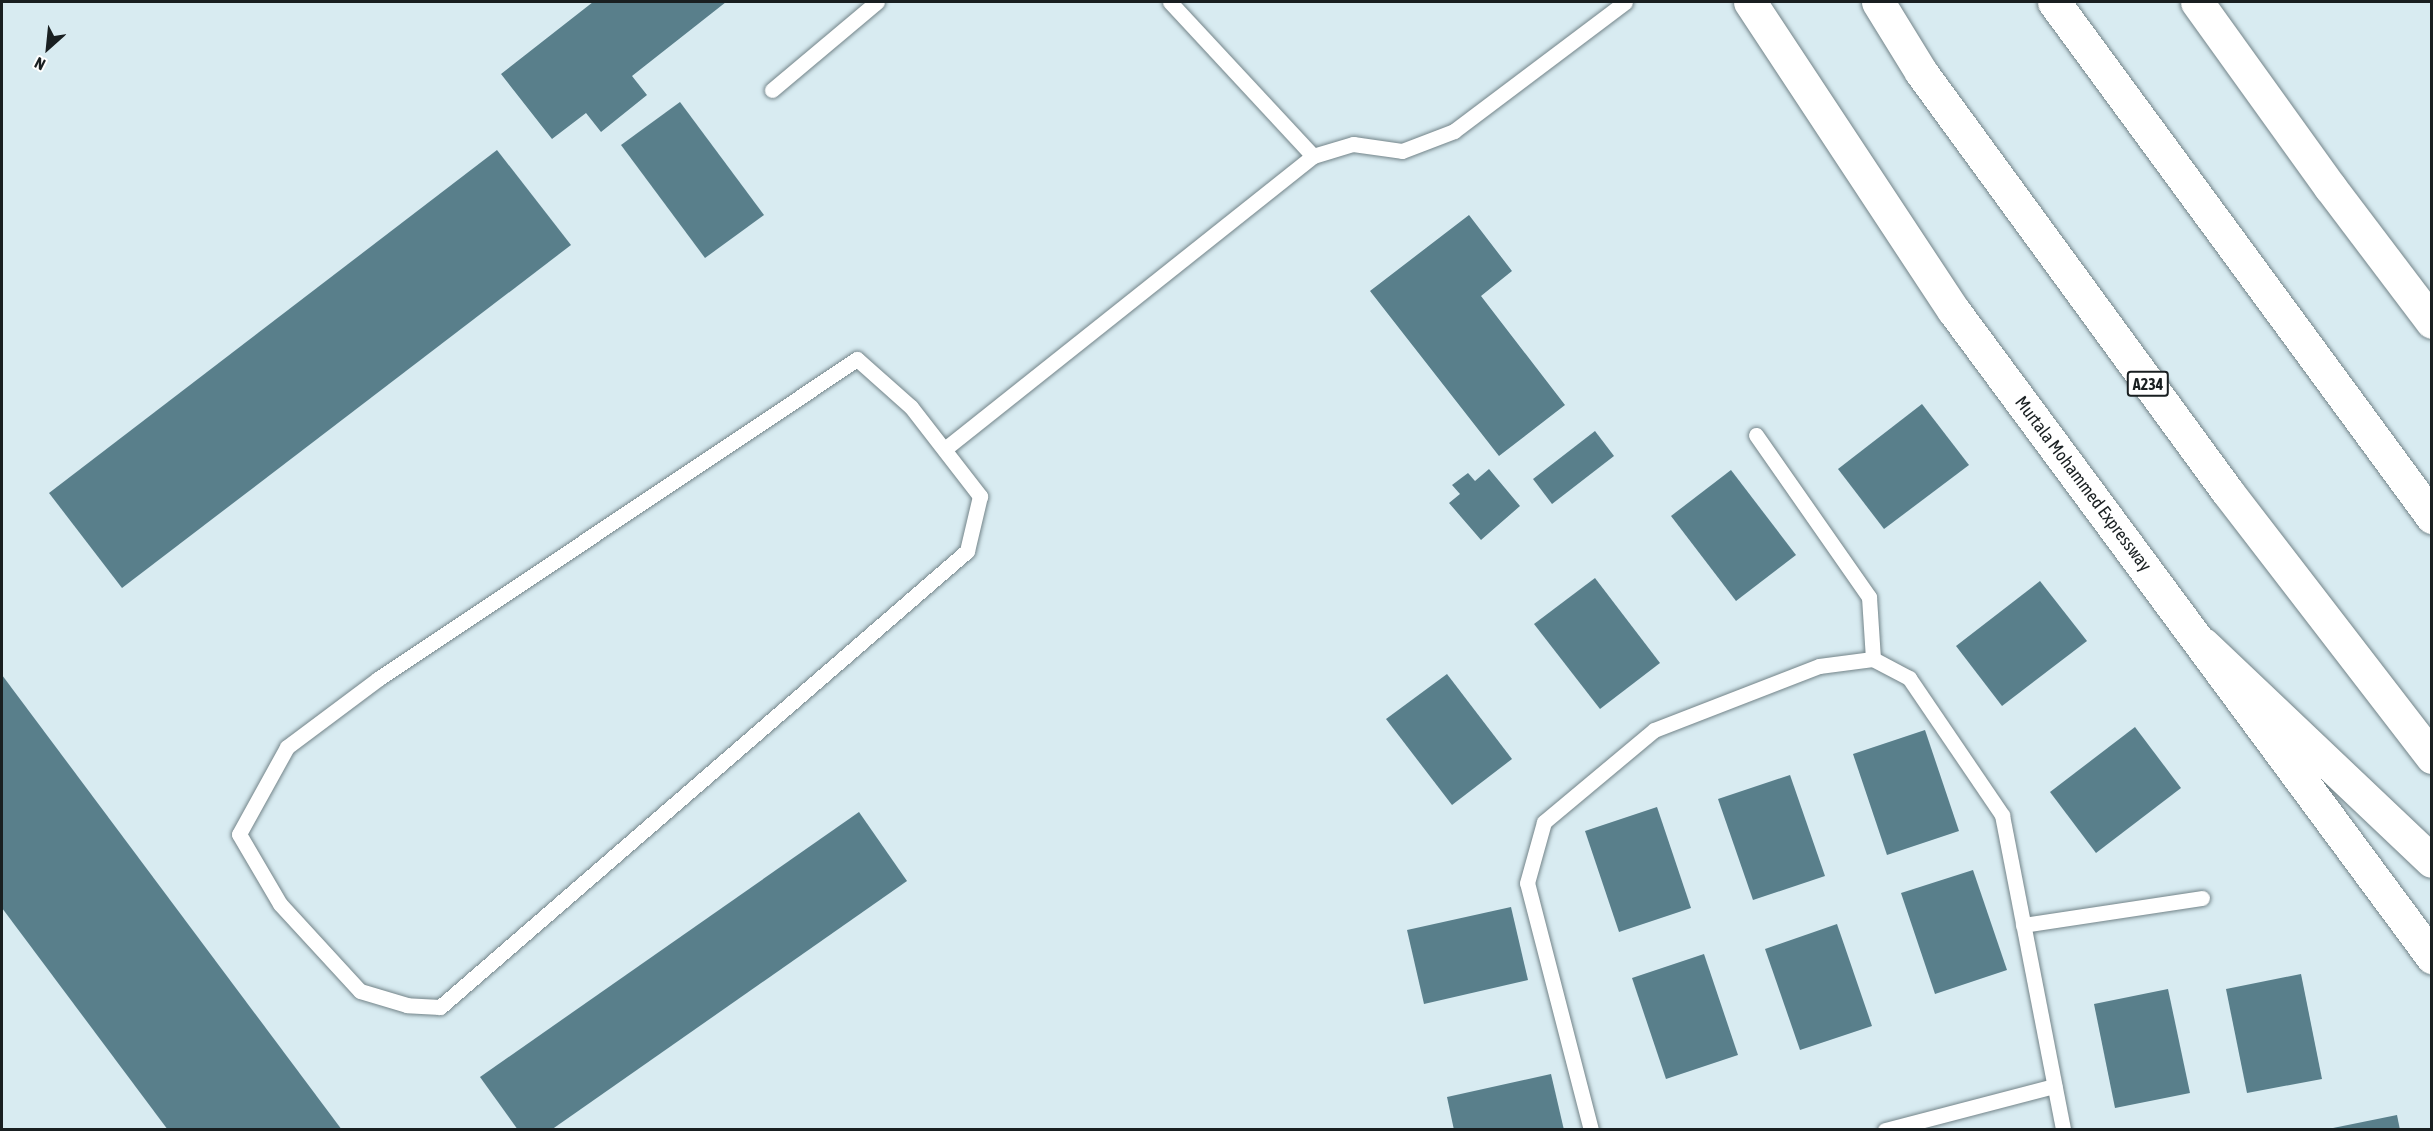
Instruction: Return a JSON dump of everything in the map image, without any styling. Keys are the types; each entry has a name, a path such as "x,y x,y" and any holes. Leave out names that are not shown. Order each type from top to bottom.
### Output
{"highway":[{"name":"Murtala Mohammed Expressway","path":"1750,2 1954,311 2203,644 2432,957"},
{"name":"A234","path":"1878,2 1921,72 2179,426 2432,757"},
{"path":"2054,2 2432,516"},
{"path":"2198,2 2330,187 2432,322"},
{"path":"2203,644 2432,861"}],"lane":[{"path":"772,90 877,2"},
{"path":"1170,2 1313,156"},
{"path":"946,448 1313,156 1353,144 1402,151 1454,131 1625,2"},
{"path":"857,359 911,407 946,448 980,496 967,551 440,1006 407,1005 360,991 280,904 239,834 287,747 378,679 857,359"},
{"path":"1756,435 1869,597 1873,659"},
{"path":"1591,1130 1527,883 1544,822 1654,730 1819,666 1873,659 1909,678 2002,815 2063,1130"},
{"path":"2023,926 2202,898"},
{"path":"1885,1130 2055,1086"}],"building":[{"path":"593,2 726,2 632,76 647,95 601,132 586,113 552,139 501,74"},
{"path":"680,102 764,215 705,258 621,145"},
{"path":"497,150 571,245 122,588 49,493"},
{"path":"1469,215 1512,271 1481,296 1565,405 1499,456 1370,291"},
{"path":"1922,404 1969,465 1884,529 1838,469"},
{"path":"1595,431 1614,456 1552,504 1533,479"},
{"path":"1489,469 1520,506 1481,540 1449,503 1460,494 1452,485 1468,473 1475,481"},
{"path":"1731,470 1796,555 1736,601 1671,516"},
{"path":"1595,578 1660,663 1600,709 1534,624"},
{"path":"2040,581 2087,641 2002,706 1956,646"},
{"path":"1447,674 1512,759 1452,805 1386,719"},
{"path":"2,675 342,1130 168,1130 2,908"},
{"path":"2135,727 2181,788 2096,853 2050,792"},
{"path":"1925,730 1959,831 1887,855 1853,754"},
{"path":"1790,775 1825,876 1753,900 1718,799"},
{"path":"1657,807 1691,908 1619,932 1585,831"},
{"path":"859,812 907,881 551,1130 518,1130 480,1077"},
{"path":"1973,870 2007,970 1935,994 1901,893"},
{"path":"1511,907 1528,980 1424,1004 1407,930"},
{"path":"1837,924 1872,1026 1800,1050 1765,949"},
{"path":"1704,954 1738,1055 1666,1079 1632,978"},
{"path":"2301,974 2322,1079 2247,1093 2226,989"},
{"path":"2168,989 2190,1093 2115,1108 2094,1004"},
{"path":"1551,1074 1564,1130 1454,1130 1447,1097"},
{"path":"2397,1115 2400,1130 2333,1130 2333,1128"}]}
